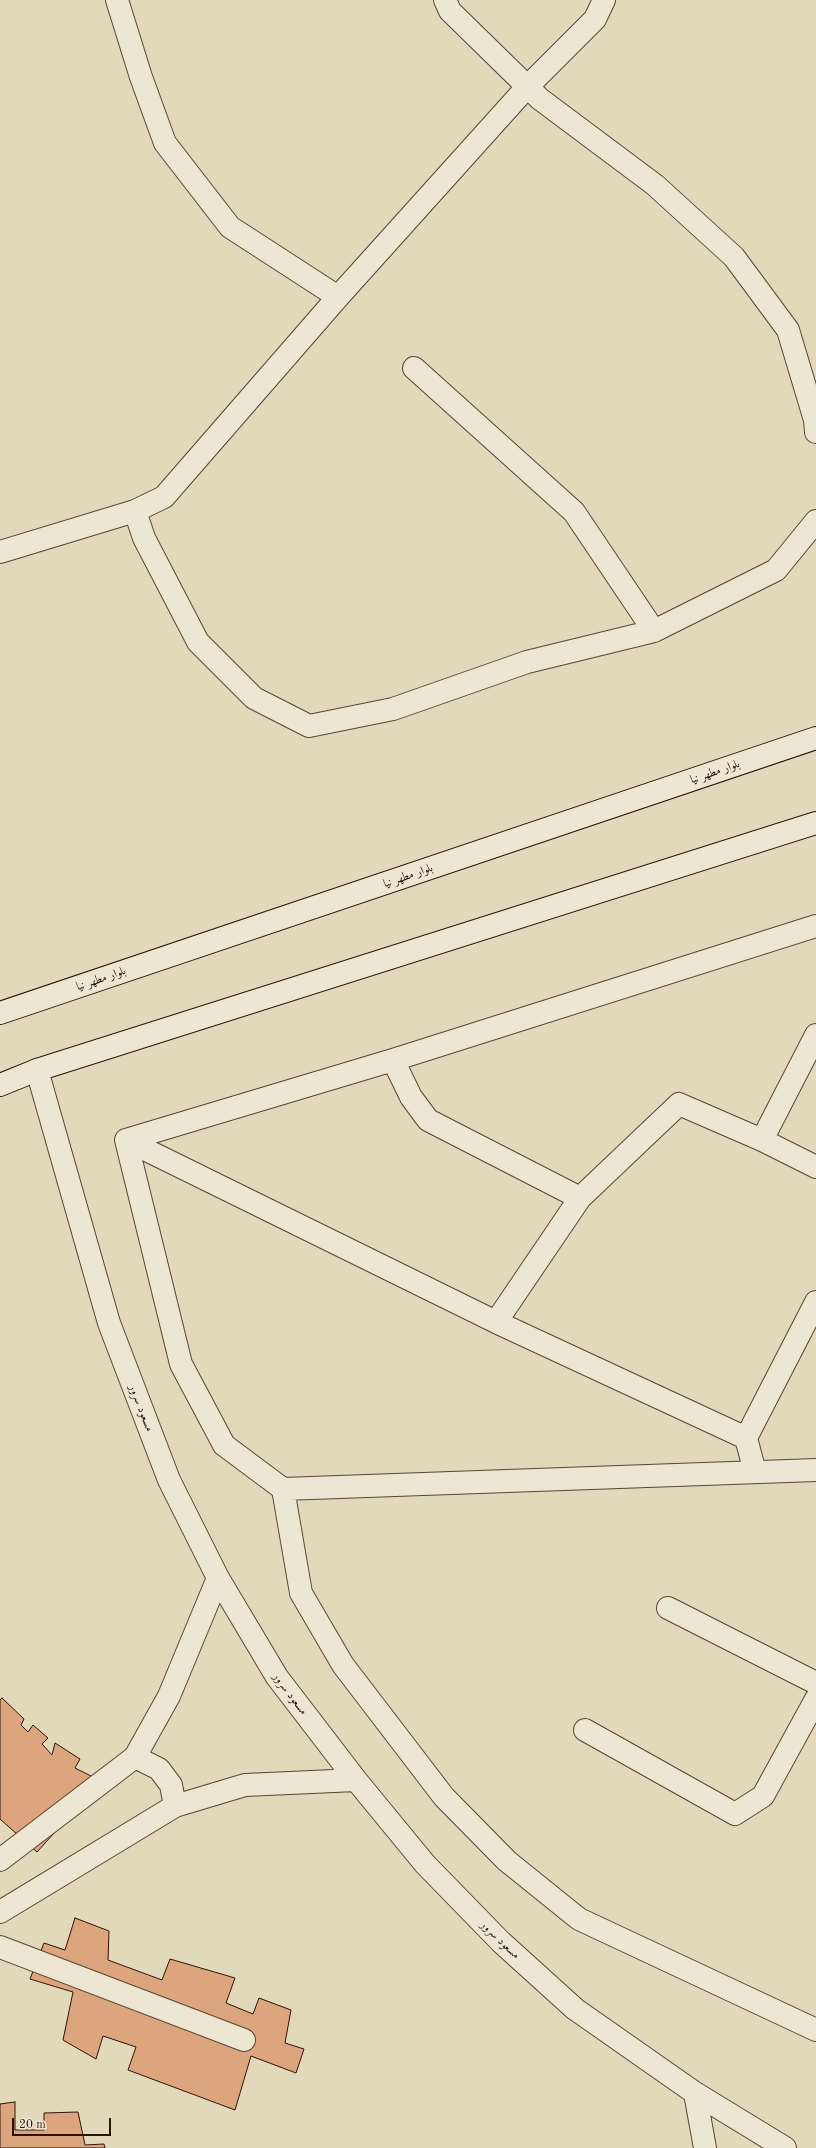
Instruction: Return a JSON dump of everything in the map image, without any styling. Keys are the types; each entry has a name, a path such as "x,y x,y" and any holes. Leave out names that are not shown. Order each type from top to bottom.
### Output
{"street":[{"path":"117,0 141,77 164,143 230,227 338,297"},
{"path":"445,0 450,11 540,99 655,185 734,257 788,330 815,420 816,432"},
{"path":"0,552 135,511 164,497 338,297 527,87 595,19 604,0"},
{"path":"414,368 574,512 654,631"},
{"path":"135,511 144,538 198,642 254,698 310,726 393,708 527,662 654,631 776,570 816,521"},
{"name":"بلوار مطهر نیا","path":"0,1013 816,738"},
{"path":"0,1085 37,1070 816,823"},
{"path":"126,1140 393,1060 816,926"},
{"path":"762,1140 816,1035"},
{"path":"393,1060 411,1097 428,1120 580,1198"},
{"name":"مسعود سرور","path":"37,1070 109,1323 169,1480 218,1578 277,1677 356,1780 425,1864 501,1942 575,2009 695,2093 785,2148"},
{"path":"496,1322 580,1198 679,1104 762,1140 816,1167"},
{"path":"126,1140 496,1322 746,1438"},
{"path":"126,1140 181,1364 224,1445 283,1489 816,1470"},
{"path":"755,1472 746,1438 816,1302"},
{"path":"283,1489 302,1594 343,1665 444,1797 507,1861 579,1919 816,2030"},
{"path":"0,1860 135,1757 169,1696 218,1578"},
{"path":"668,1608 816,1683"},
{"path":"585,1730 735,1814 763,1796 816,1699"},
{"path":"135,1757 159,1769 172,1785 175,1806"},
{"path":"0,1912 175,1806 245,1785 356,1780"},
{"path":"0,1947 244,2040"},
{"path":"695,2093 705,2148"}],"building":[{"path":"2,1698 24,1719 21,1725 28,1732 33,1725 48,1738 42,1744 52,1755 55,1743 80,1759 75,1768 101,1781 37,1852 0,1819 0,1700"},
{"path":"75,1918 109,1931 108,1960 162,1980 170,1959 235,1978 226,2003 253,2014 259,1998 291,2010 285,2043 304,2049 296,2073 251,2056 235,2110 128,2070 136,2047 103,2036 96,2059 63,2040 73,1992 30,1979 44,1943 65,1950"},
{"path":"15,2102 15,2130 44,2130 44,2113 78,2112 85,2145 104,2144 105,2148 0,2148 0,2104"}]}
